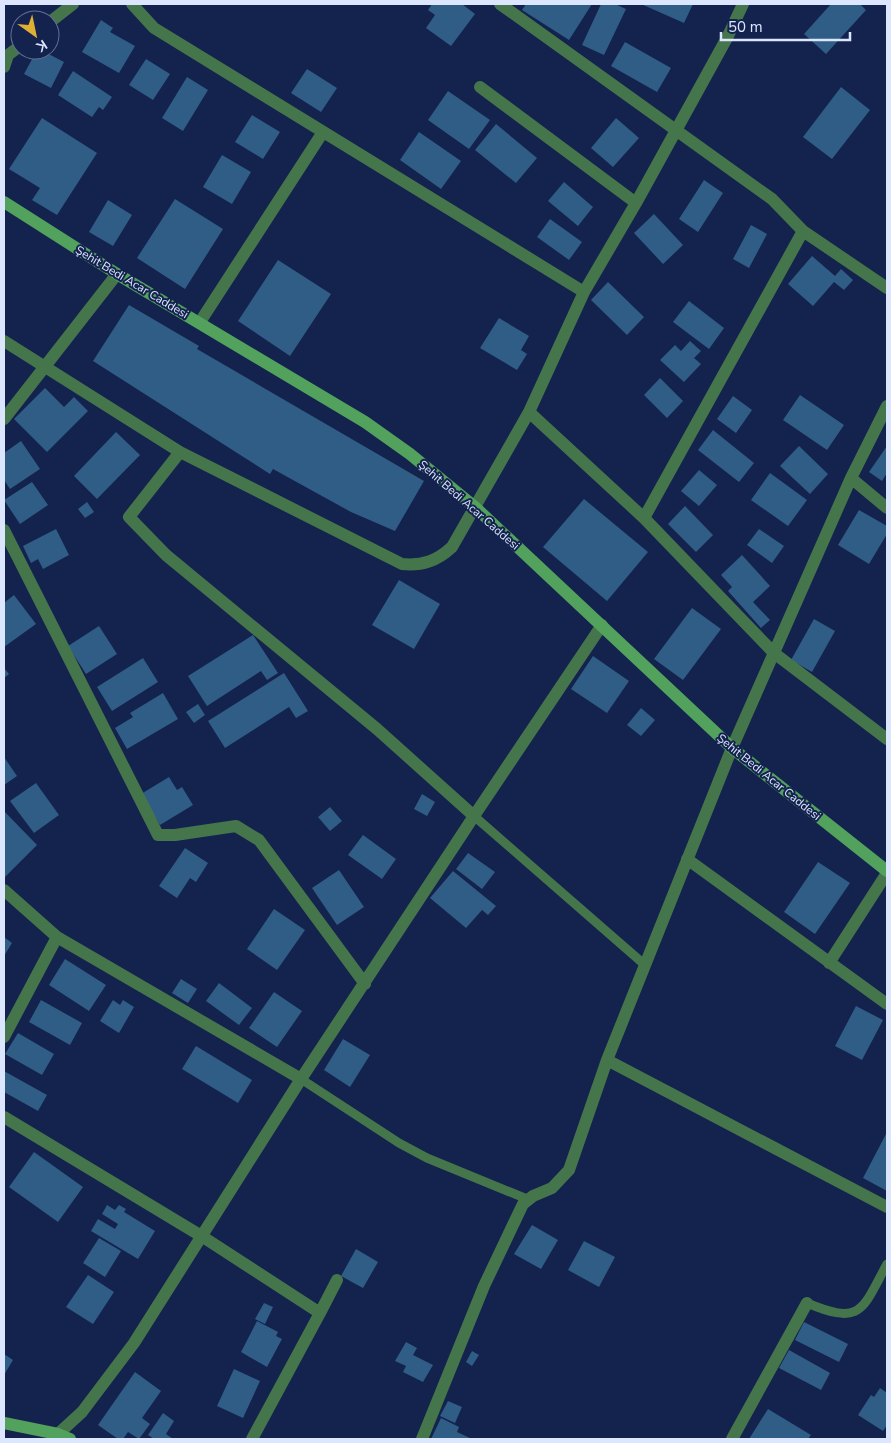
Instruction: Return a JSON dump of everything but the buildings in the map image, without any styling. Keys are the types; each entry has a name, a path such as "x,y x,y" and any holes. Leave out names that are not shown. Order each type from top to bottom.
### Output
{"street":[{"path":"60,14 73,4"},
{"path":"132,4 154,28 584,292"},
{"path":"500,4 772,199 803,231 887,288"},
{"path":"4,341 180,452 402,564 424,564 444,554 452,547 476,508 529,412 584,292 636,203 728,36 742,4"},
{"path":"480,87 636,203"},
{"path":"200,322 323,132"},
{"name":"Şehit Bedi Acar Caddesi","path":"4,202 117,274 365,422 410,454 476,508 732,748 887,872"},
{"path":"644,518 803,231"},
{"path":"4,419 117,274"},
{"path":"422,1439 484,1286 527,1199 552,1188 569,1170 607,1060 732,748 851,478 887,406"},
{"path":"529,412 644,518 774,653 887,739"},
{"path":"180,452 129,518 166,555 377,729 474,816"},
{"path":"851,478 887,508"},
{"path":"4,530 158,835 175,835 236,826 259,840 365,984"},
{"path":"4,1423 62,1438 134,1343 203,1237 301,1079 602,625"},
{"path":"687,859 887,1004"},
{"path":"829,962 887,872"},
{"path":"4,890 56,937 301,1079"},
{"path":"4,1036 56,937"},
{"path":"607,1060 887,1207"},
{"path":"4,1117 203,1237 320,1313"},
{"path":"252,1439 337,1280"},
{"path":"732,1439 807,1303"}],"lane":[{"path":"474,816 645,965"},
{"path":"301,1079 399,1143 449,1167 527,1199"},
{"path":"807,1303 832,1314 849,1314 858,1310 866,1304 887,1264"}]}
